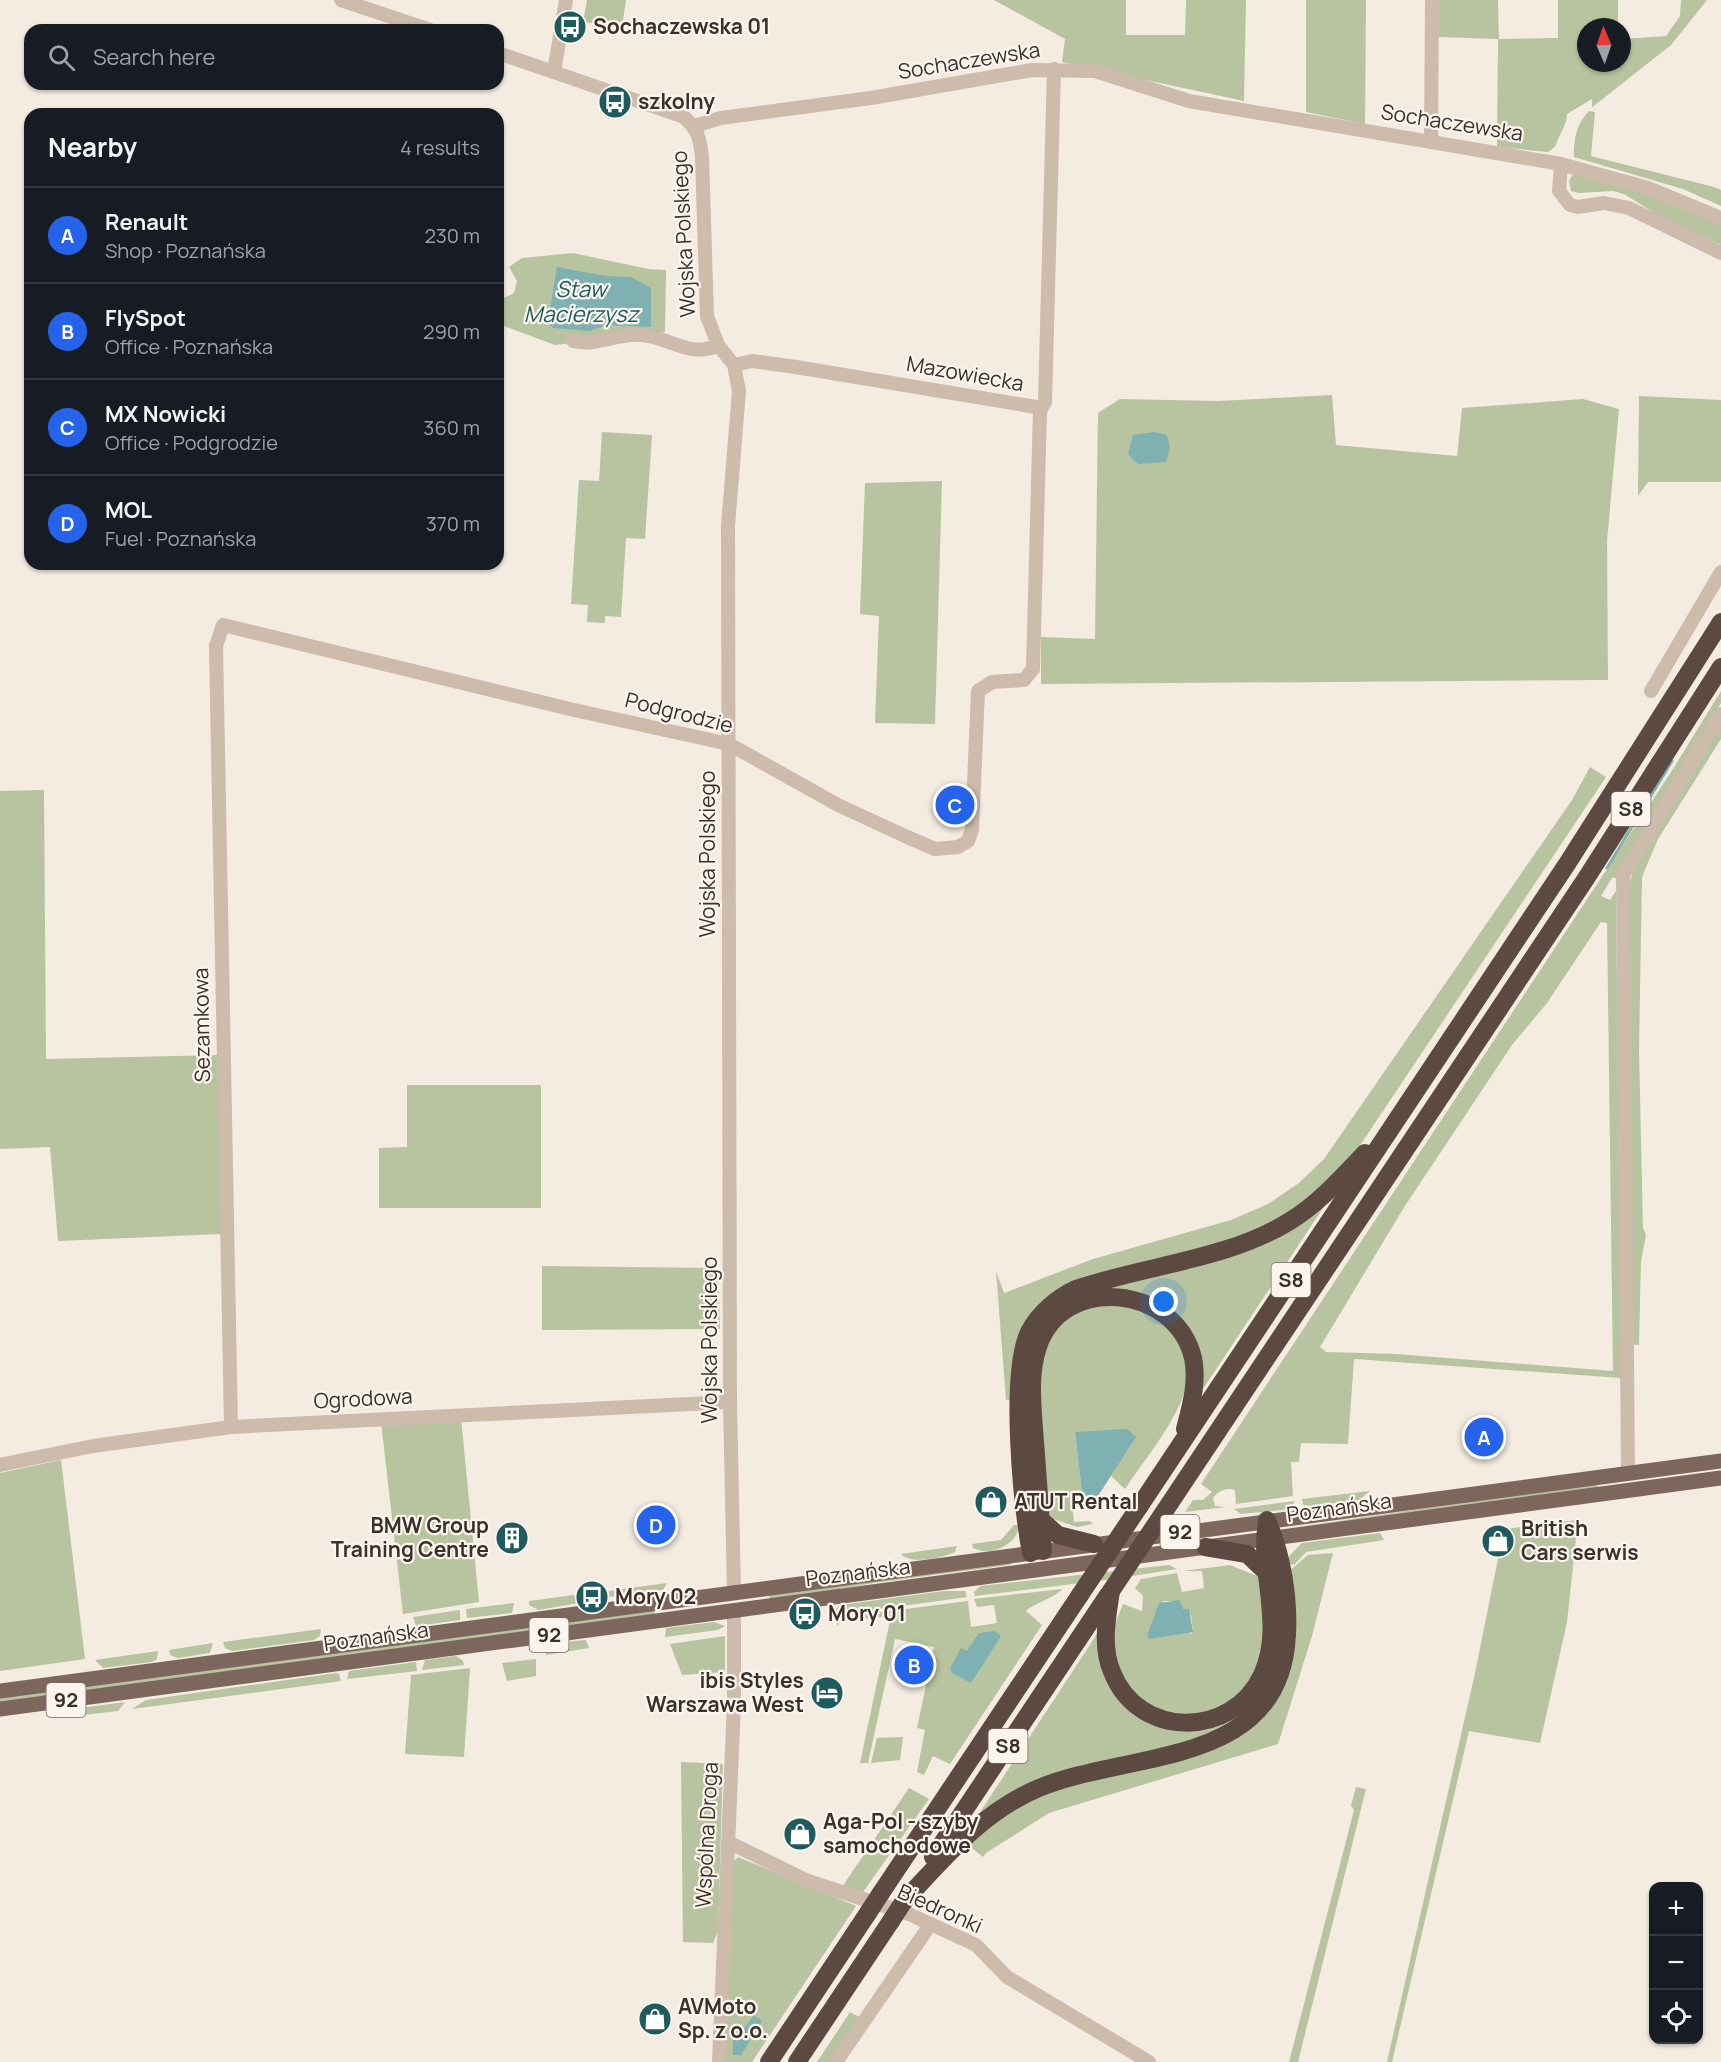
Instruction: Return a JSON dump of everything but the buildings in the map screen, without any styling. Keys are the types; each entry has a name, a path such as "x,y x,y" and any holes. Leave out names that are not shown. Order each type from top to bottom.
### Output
{"highway":[{"name":"S8","path":"769,2062 1599,815 1721,622"},
{"name":"S8","path":"796,2062 1587,877 1721,668"},
{"path":"1037,1552 1026,1521 1019,1394 1024,1348 1037,1320 1057,1300 1076,1289 1225,1249 1281,1226 1324,1195 1399,1116"},
{"path":"1037,1552 1041,1520 1032,1395 1033,1367 1038,1345 1049,1327 1071,1306 1106,1297 1128,1298 1148,1303 1176,1324 1187,1340 1193,1358 1195,1378 1181,1443"},
{"path":"1041,1520 1058,1535 1094,1544"},
{"path":"1111,1591 1106,1632 1107,1657 1125,1696 1141,1710 1175,1723 1200,1723 1218,1718 1236,1708 1249,1695 1261,1676 1269,1651 1272,1629 1267,1573 1269,1539 1267,1520"},
{"path":"904,1901 960,1842 1015,1800 1066,1778 1216,1741 1245,1724 1259,1711 1270,1697 1280,1675 1286,1645 1286,1609 1280,1553 1269,1539"},
{"path":"1205,1547 1247,1554 1267,1573"}],"main road":[{"name":"Poznańska","path":"0,1691 1721,1461"},
{"name":"Poznańska","path":"0,1709 1721,1478"},
{"path":"1037,1552 1039,1570"}],"street":[{"path":"341,0 412,24"},
{"path":"554,72 566,0"},
{"path":"1431,142 1432,0"},
{"path":"504,55 684,117 694,126"},
{"path":"1040,411 1045,402 1054,69"},
{"name":"Sochaczewska","path":"694,126 722,118 892,94 1032,70 1095,71 1189,101 1561,164 1648,188 1721,218"},
{"name":"Wojska Polskiego","path":"694,126 699,133 702,157 707,316 718,345 734,365 739,391 728,526 730,1402 734,1592"},
{"path":"1561,164 1559,191 1570,205 1578,207 1604,203 1629,208 1721,253"},
{"path":"573,341 598,343 617,335 644,335 690,350 706,350 718,345"},
{"name":"Mazowiecka","path":"734,365 752,361 795,367 1036,407 1040,411 1033,669"},
{"path":"1651,691 1721,572"},
{"name":"Podgrodzie","path":"223,625 574,710 729,744 828,800 935,849 958,847 968,841 972,830 978,691 992,682 1024,680 1033,669"},
{"name":"Sezamkowa","path":"223,625 216,646 231,1427"},
{"path":"1628,1473 1623,875 1721,714"},
{"name":"Ogrodowa","path":"0,1465 115,1442 231,1427 730,1402"},
{"name":"Wspólna Droga","path":"719,2062 734,1703 734,1610"},
{"name":"Biedronki","path":"728,1842 808,1881 909,1914 976,1945 1007,1977 1149,2062"},
{"path":"836,2062 930,1925"}],"green space":[{"path":"587,0 626,0 622,27 583,22"},
{"path":"994,0 1126,0 1126,35 1185,35 1186,0 1246,0 1244,101 1062,62 1065,39"},
{"path":"1306,0 1366,0 1365,124 1306,112"},
{"path":"1438,0 1498,0 1499,39 1558,38 1558,0 1618,0 1618,18 1577,18 1577,72 1631,72 1631,38 1666,36 1680,16 1681,0 1707,0 1671,45 1592,107 1592,99 1567,114 1555,147 1548,152 1497,147 1498,39 1438,37"},
{"path":"1589,111 1595,112 1591,156 1714,187 1721,190 1721,206 1683,189 1574,157 1577,132 1581,121"},
{"path":"1573,174 1666,198 1721,224 1721,245 1661,217 1624,194 1613,191 1579,193 1571,191 1569,181"},
{"path":"573,253 648,269 666,270 665,332 555,345 504,326 504,298 514,293 517,281 509,267 522,258"},
{"path":"1332,395 1336,445 1457,456 1462,408 1583,399 1619,409 1607,541 1608,680 1041,684 1041,637 1095,639 1098,413 1120,399 1218,401"},
{"path":"1639,396 1721,400 1721,482 1648,482 1638,496"},
{"path":"602,432 652,435 645,539 626,538 621,617 605,616 605,623 587,622 588,605 571,604 579,480 599,481"},
{"path":"942,481 935,724 875,723 879,616 860,614 865,483"},
{"path":"1721,691 1721,703 1619,870 1618,878 1612,878 1601,896 1610,900 1616,891 1621,1378 1354,1359 1348,1444 1301,1443 1299,1462 1291,1462 1293,1496 1236,1504 1235,1490 1225,1489 1213,1498 1215,1506 1226,1507 1185,1512 1193,1500 1203,1500 1212,1492 1201,1484 1673,769","holes":["1601,922 1607,923 1613,1371 1396,1354 1326,1352 1320,1347 1403,1209 1512,1045 1547,1003"]},
{"path":"1721,727 1721,739 1658,839 1642,877 1639,1050 1643,1228 1646,1235 1641,1261 1639,1345 1630,1344 1629,885 1633,871"},
{"path":"1590,767 1606,777 1351,1159 1333,1180 1280,1220 1235,1239 1086,1276 1064,1286 1019,1338 1011,1369 1010,1400 1006,1400 996,1271 1004,1293 1093,1259 1231,1220 1268,1204 1299,1183 1324,1159 1572,800"},
{"path":"44,790 46,1059 219,1055 221,1234 58,1241 50,1147 0,1149 0,791"},
{"path":"407,1085 541,1085 541,1208 379,1208 379,1148 407,1147"},
{"path":"1329,1199 1199,1395 1186,1340 1176,1314 1150,1296 1129,1291 1097,1290 1203,1262"},
{"path":"542,1266 718,1268 720,1329 542,1330"},
{"path":"1103,1302 1134,1305 1155,1316 1175,1337 1185,1362 1187,1376 1185,1390 1174,1415 1125,1489 1111,1476 1135,1437 1075,1432 1083,1502 1072,1503 1074,1522 1090,1521 1093,1524 1077,1527 1047,1517 1040,1440 1041,1380 1045,1353 1054,1331 1068,1316"},
{"path":"461,1418 479,1602 403,1614 381,1422"},
{"path":"61,1460 85,1659 0,1671 0,1473"},
{"path":"1597,1483 1598,1489 1291,1528"},
{"path":"1370,1491 1359,1500 1311,1506 1303,1505 1302,1499"},
{"path":"1294,1501 1293,1509 1241,1514 1234,1509"},
{"path":"1578,1520 1567,1622 1540,1743 1469,1731 1392,2062 1387,2062 1475,1673 1504,1529 1539,1525 1545,1533 1555,1532 1559,1522"},
{"path":"1014,1525 1019,1525 1014,1538 1002,1547 987,1551 973,1548 972,1544 1001,1540"},
{"path":"1380,1533 1384,1540 1306,1552 1295,1564 1287,1565 1289,1556 1302,1543"},
{"path":"957,1546 955,1552 927,1559 912,1559 901,1554"},
{"path":"1333,1553 1312,1636 1278,1744 1049,1813 983,1857 968,1845 1003,1816 1043,1793 1194,1756 1225,1744 1252,1727 1274,1705 1289,1674 1296,1627 1288,1572 1308,1555"},
{"path":"1014,1562 1009,1565 874,1583 770,1601 769,1594"},
{"path":"1169,1565 1177,1569 975,1596 974,1592 980,1586"},
{"path":"1230,1565 1262,1578 1266,1632 1262,1662 1237,1699 1198,1716 1150,1709 1123,1684 1111,1634 1123,1604 1142,1611 1143,1596 1135,1588 1141,1579 1177,1573 1182,1592 1204,1588 1202,1571 1183,1571","holes":["1162,1601 1180,1601 1183,1610 1191,1615 1193,1632 1191,1634"]},
{"path":"667,1583 663,1590 608,1597 609,1591"},
{"path":"1062,1589 1056,1595 1026,1611 1042,1625 950,1764 933,1756 924,1775 917,1772 925,1730 917,1728 934,1647 895,1639 868,1763 860,1763 891,1616 841,1621 837,1626 836,1618 968,1601 971,1627 997,1623 994,1605 977,1607 974,1599"},
{"path":"944,1591 965,1591 967,1597 836,1615 835,1610 840,1605"},
{"path":"574,1595 578,1603 539,1610 529,1605 529,1601"},
{"path":"514,1603 512,1613 467,1618 466,1609"},
{"path":"460,1610 460,1620 416,1626 413,1617"},
{"path":"654,1610 655,1616 0,1703 0,1698 20,1694"},
{"path":"714,1622 725,1626 718,1630 665,1637 666,1628"},
{"path":"1101,1628 1101,1665 1109,1687 1124,1707 1144,1721 1155,1726 1173,1728 1255,1704 1226,1729 1194,1741 1108,1760 973,1823"},
{"path":"321,1629 320,1636 314,1640 232,1651 225,1648 223,1642"},
{"path":"725,1636 725,1672 682,1675 670,1644"},
{"path":"586,1640 589,1648 546,1655 546,1649 552,1643"},
{"path":"213,1643 210,1653 178,1658 170,1655 169,1650"},
{"path":"158,1651 157,1659 152,1662 103,1668 95,1660"},
{"path":"456,1656 463,1661 464,1665 422,1670 425,1660"},
{"path":"536,1659 536,1676 507,1681 502,1663"},
{"path":"416,1662 417,1671 347,1679 349,1671"},
{"path":"470,1668 464,1757 405,1754 411,1675"},
{"path":"339,1674 341,1681 132,1709 146,1700"},
{"path":"125,1702 118,1711 75,1716 51,1712"},
{"path":"903,1737 900,1760 871,1763 877,1738"},
{"path":"681,1762 723,1764 718,1931 713,1943 683,1942"},
{"path":"1356,1787 1366,1789 1298,2062 1289,2062 1354,1810 1351,1806"},
{"path":"909,1788 929,1799 863,1892 842,1887"},
{"path":"738,1857 856,1906 752,2062 723,2062 732,1863"},
{"path":"850,2012 859,2017 829,2062 817,2062"}],"water":[{"name":"Staw Macierzysz","path":"557,267 606,276 631,277 651,288 651,327 607,325 589,331 553,328 548,322"},
{"path":"1155,432 1167,435 1170,448 1166,462 1138,464 1128,454 1133,435"},
{"path":"1127,1429 1136,1437 1098,1496 1083,1502 1075,1432"},
{"path":"1180,1600 1183,1609 1189,1609 1193,1632 1149,1639 1147,1636 1159,1603"},
{"path":"994,1631 1001,1636 971,1683 952,1673 950,1668 961,1648 967,1651 979,1633"},
{"path":"754,2015 762,2021 741,2055 733,2055 733,2040 737,2039"}],"waterway":[{"path":"1607,868 1672,761"}],"place":[{"name":"Sochaczewska 01","path":"570,27"},
{"name":"szkolny","path":"615,102"},
{"name":"MX Nowicki","path":"955,805"},
{"name":"Renault","path":"1484,1437"},
{"name":"ATUT Rental","path":"991,1502"},
{"name":"MOL","path":"656,1525"},
{"name":"BMW Group Training Centre","path":"512,1538"},
{"name":"British Cars serwis","path":"1498,1541"},
{"name":"Mory 02","path":"592,1597"},
{"name":"Mory 01","path":"805,1614"},
{"name":"FlySpot","path":"914,1665"},
{"name":"ibis Styles Warszawa West","path":"827,1693"},
{"name":"Aga-Pol - szyby samochodowe","path":"800,1834"},
{"name":"AVMoto Sp. z o.o.","path":"655,2019"}]}
